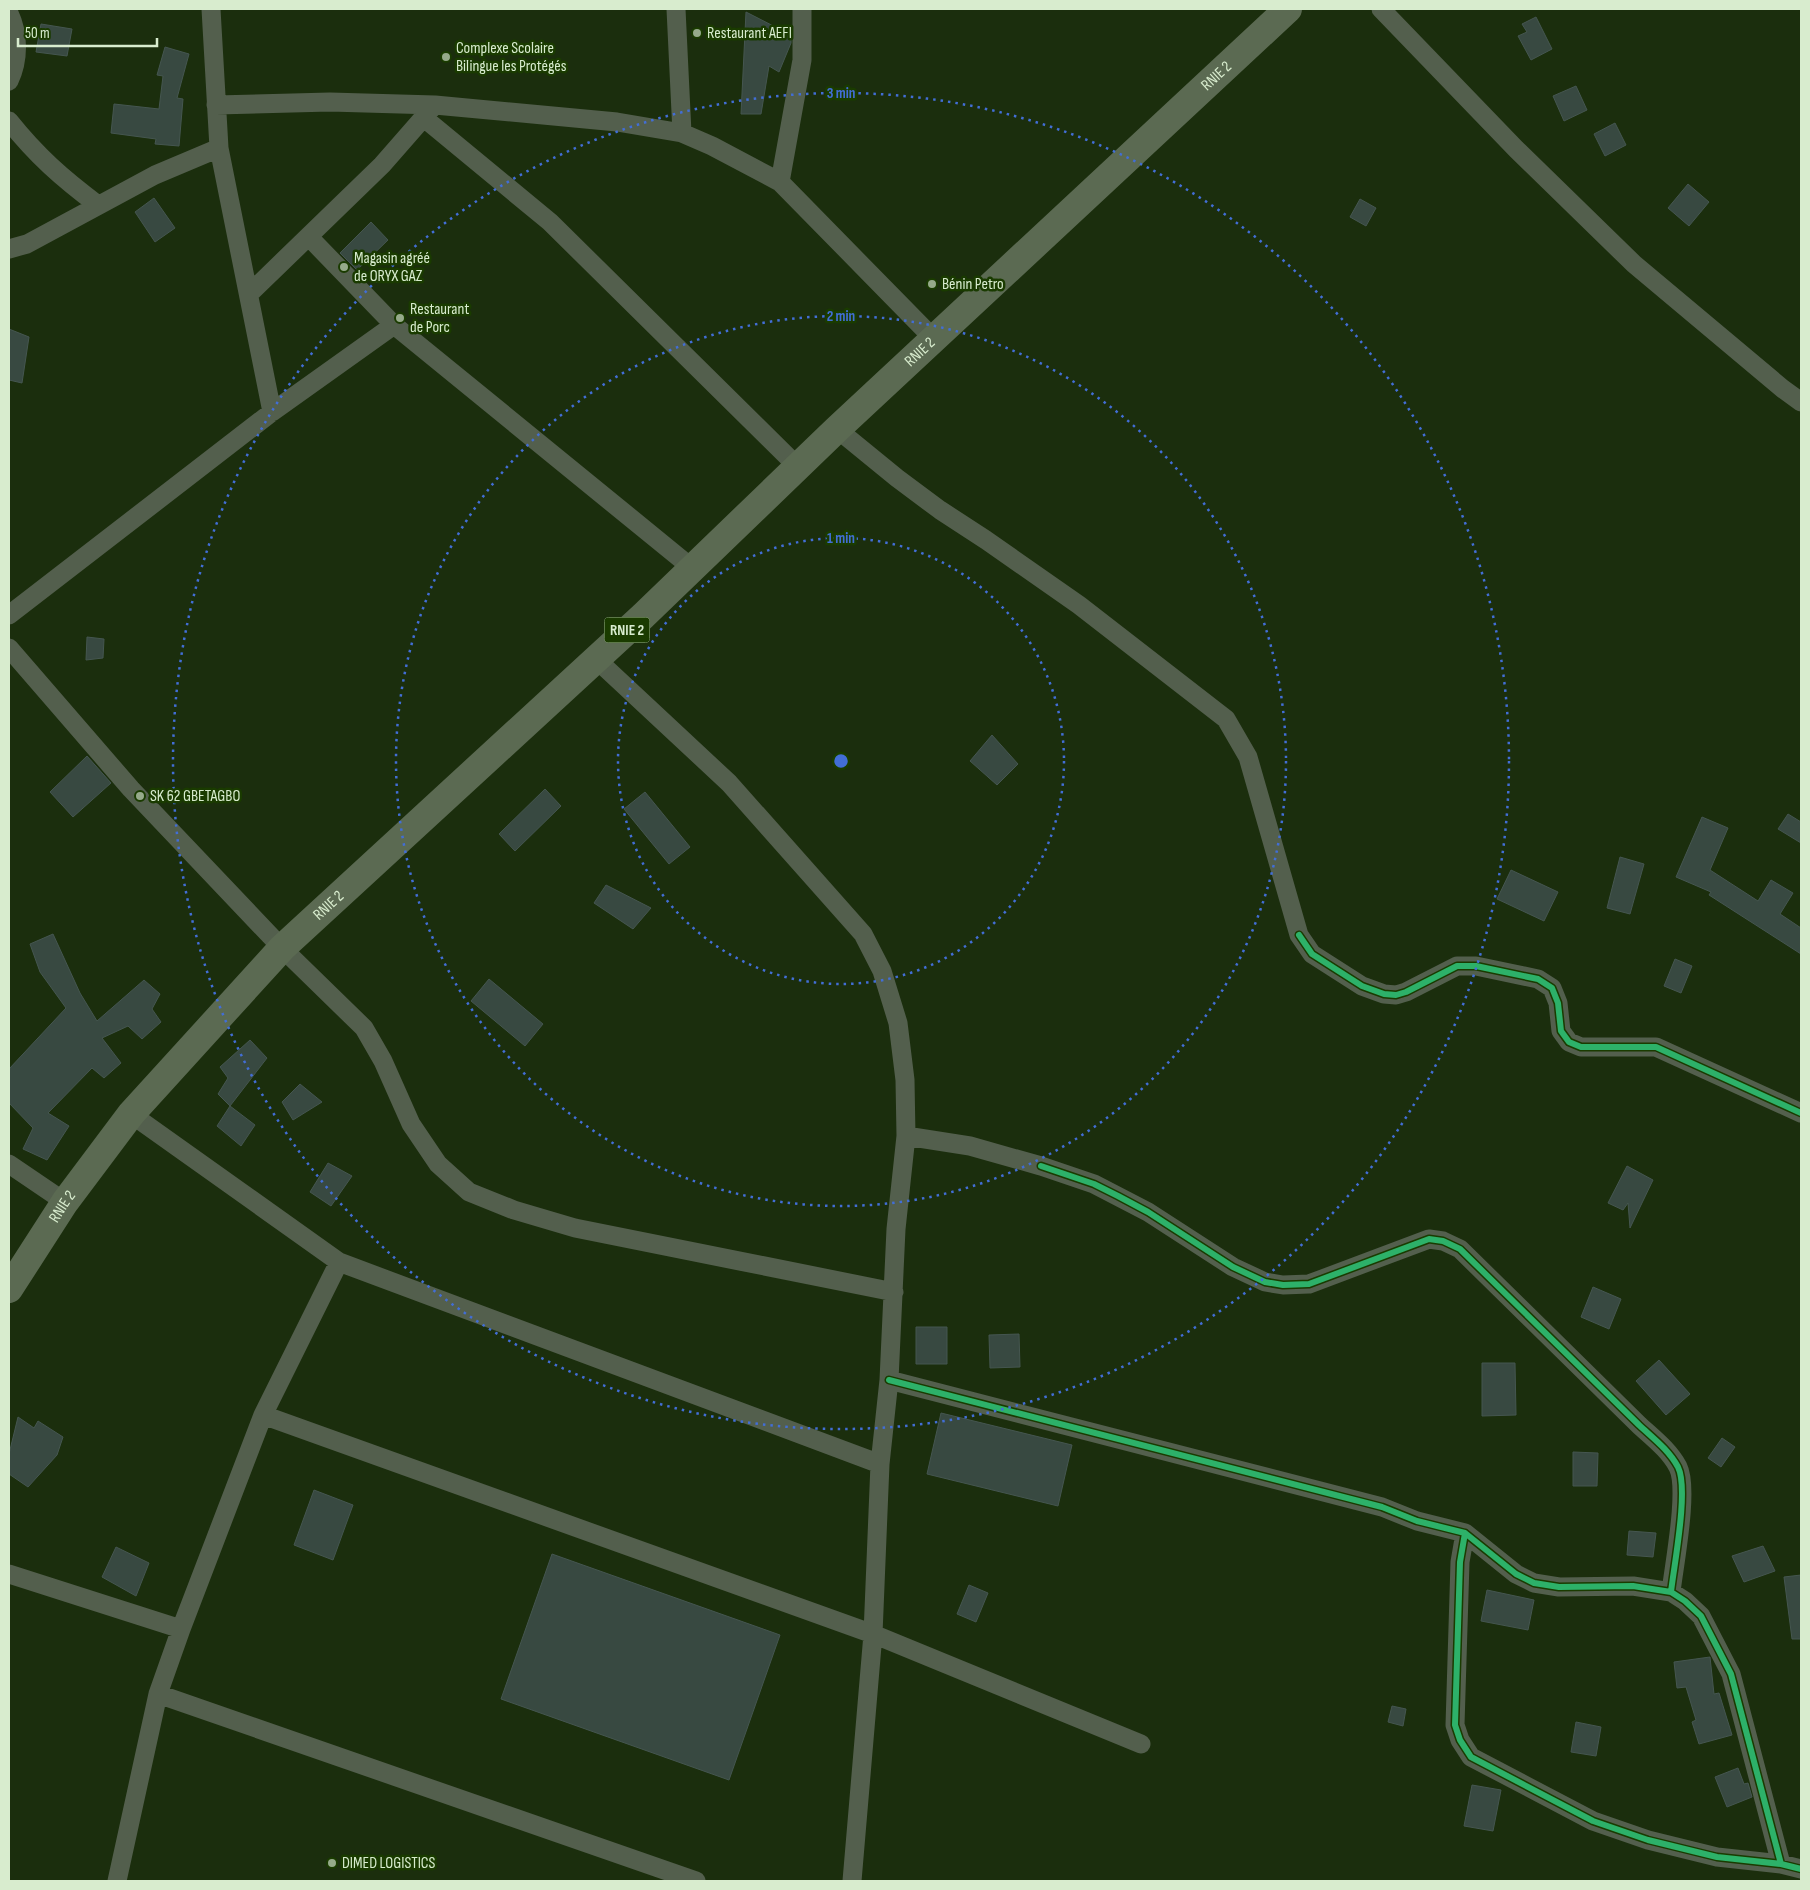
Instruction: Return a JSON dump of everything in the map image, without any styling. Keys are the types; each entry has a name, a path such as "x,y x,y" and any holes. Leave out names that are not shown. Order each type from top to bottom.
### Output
{"highway":[{"name":"RNIE 2","path":"9,1289 65,1202 131,1114 282,948 596,659 837,429 1288,9"}],"street":[{"path":"211,9 219,148 272,412"},
{"path":"676,9 682,133"},
{"path":"780,182 802,60 802,9"},
{"path":"1381,9 1516,149 1634,264 1801,402"},
{"path":"9,13 14,25 17,56 9,81"},
{"path":"216,105 330,102 430,111 617,122 682,133 712,146 780,182 934,339"},
{"path":"249,294 382,165 430,111"},
{"path":"430,111 550,222 798,467"},
{"path":"9,121 27,144 62,178 98,205"},
{"path":"9,249 27,244 155,175 219,148"},
{"path":"309,237 394,325 692,568"},
{"path":"9,616 272,412 394,325"},
{"path":"837,429 940,510 1079,605 1226,719 1248,757 1299,936 1312,954 1362,986 1384,994 1396,995 1406,992 1457,966 1476,966 1538,979 1552,988 1558,1003 1561,1031 1569,1042 1581,1047 1656,1048 1801,1114"},
{"path":"9,648 131,789 282,948 364,1028 383,1061 411,1124 438,1164 469,1192 514,1210 574,1228 894,1292"},
{"path":"596,659 729,782 863,934 882,971 898,1023 905,1080 906,1136 896,1229 889,1380 880,1464 873,1634 852,1881"},
{"path":"131,1114 338,1262 880,1464"},
{"path":"906,1136 970,1146 1041,1166 1094,1184 1148,1212 1233,1267 1265,1282 1283,1285 1309,1284 1429,1239 1443,1241 1460,1249 1639,1426 1666,1450 1679,1469 1683,1494 1671,1592"},
{"path":"9,1164 65,1202"},
{"path":"117,1881 158,1694 181,1629 262,1415 338,1262"},
{"path":"889,1380 1382,1507 1417,1521 1465,1533 1516,1574 1534,1582 1559,1587 1633,1586 1671,1592 1685,1601 1701,1616 1731,1674 1781,1864"},
{"path":"262,1415 873,1634 1141,1744"},
{"path":"1465,1533 1460,1562 1455,1725 1460,1740 1471,1757 1593,1821 1648,1840 1717,1856 1781,1864 1801,1869"},
{"path":"9,1574 181,1629"},
{"path":"158,1694 696,1881"}],"building":[{"path":"746,12 791,35 791,43 779,72 769,66 761,114 741,114"},
{"path":"1536,17 1552,49 1531,60 1518,36 1527,32 1522,24"},
{"path":"41,24 72,29 67,56 36,52"},
{"path":"165,47 189,54 177,98 183,99 179,146 155,144 156,139 111,133 114,104 159,109 163,76 157,75"},
{"path":"1576,86 1587,110 1564,121 1553,96"},
{"path":"1615,123 1626,145 1605,156 1594,134"},
{"path":"1688,184 1709,202 1689,226 1668,208"},
{"path":"154,198 175,228 155,242 135,212"},
{"path":"1360,199 1376,208 1366,226 1350,217"},
{"path":"371,222 388,240 357,270 340,253"},
{"path":"9,329 29,337 22,383 9,380"},
{"path":"87,637 104,639 103,658 86,660"},
{"path":"992,735 1018,764 997,785 970,761"},
{"path":"87,756 111,783 73,817 50,792"},
{"path":"545,789 561,806 515,851 499,834"},
{"path":"645,792 690,847 669,864 624,809"},
{"path":"1788,814 1801,822 1801,843 1778,829"},
{"path":"1702,817 1728,828 1710,870 1758,901 1771,880 1793,893 1780,914 1801,928 1801,954 1709,895 1711,892 1676,877"},
{"path":"1620,857 1644,864 1630,914 1607,908"},
{"path":"1511,870 1558,892 1544,921 1497,899"},
{"path":"606,885 651,908 633,929 594,903"},
{"path":"53,934 80,993 97,1021 144,980 160,994 152,1009 161,1022 142,1039 128,1026 102,1038 121,1063 104,1078 92,1068 48,1113 69,1126 47,1160 23,1149 33,1128 9,1103 9,1069 66,1008 40,972 30,944"},
{"path":"1675,959 1692,966 1681,993 1664,986"},
{"path":"489,979 543,1024 525,1046 471,1001"},
{"path":"250,1040 267,1058 230,1106 218,1094 228,1078 220,1067"},
{"path":"300,1084 322,1102 293,1120 282,1102"},
{"path":"230,1106 255,1125 241,1146 217,1126"},
{"path":"328,1163 352,1176 331,1206 310,1192"},
{"path":"1627,1166 1653,1180 1630,1228 1628,1203 1623,1210 1608,1203"},
{"path":"1593,1287 1621,1299 1609,1329 1581,1317"},
{"path":"916,1327 947,1327 947,1364 916,1364"},
{"path":"1019,1334 1020,1367 990,1368 989,1335"},
{"path":"1659,1360 1690,1394 1666,1415 1636,1381"},
{"path":"1482,1363 1515,1363 1516,1415 1482,1416"},
{"path":"941,1413 1072,1445 1058,1506 927,1474"},
{"path":"18,1417 34,1428 38,1421 63,1437 57,1455 28,1487 9,1474 9,1454"},
{"path":"1722,1438 1735,1447 1721,1467 1708,1458"},
{"path":"1573,1452 1598,1453 1597,1486 1573,1486"},
{"path":"314,1490 353,1505 333,1560 294,1545"},
{"path":"1629,1531 1656,1533 1653,1557 1627,1555"},
{"path":"1763,1546 1775,1571 1744,1582 1732,1556"},
{"path":"116,1547 149,1563 136,1596 102,1577"},
{"path":"552,1554 780,1635 729,1780 501,1699"},
{"path":"1801,1575 1801,1639 1792,1639 1784,1577"},
{"path":"969,1585 988,1593 976,1622 957,1614"},
{"path":"1487,1590 1534,1600 1528,1630 1481,1621"},
{"path":"1710,1657 1714,1694 1719,1693 1732,1735 1699,1744 1692,1722 1696,1720 1686,1687 1677,1688 1674,1662"},
{"path":"1392,1706 1406,1709 1403,1726 1388,1722"},
{"path":"1576,1722 1601,1727 1596,1756 1571,1752"},
{"path":"1738,1768 1744,1784 1748,1783 1752,1797 1727,1807 1715,1777"},
{"path":"1472,1785 1501,1790 1493,1831 1464,1826"}],"cycle path":[{"path":"1299,935 1312,954 1362,986 1384,994 1396,995 1406,992 1457,966 1476,966 1538,979 1552,988 1558,1003 1561,1031 1569,1042 1581,1047 1656,1047 1801,1113"},
{"path":"1041,1166 1094,1184 1118,1196 1148,1212 1233,1267 1265,1282 1283,1285 1309,1284 1429,1239 1443,1241 1460,1249 1660,1445 1678,1467 1682,1492 1680,1528 1671,1592"},
{"path":"889,1380 1382,1507 1417,1521 1465,1533 1516,1574 1534,1583 1559,1587 1633,1586 1671,1592 1685,1601 1701,1616 1731,1674 1781,1864"},
{"path":"1465,1533 1460,1562 1455,1725 1460,1740 1471,1757 1593,1821 1648,1840 1717,1857 1781,1864 1801,1869"}],"place":[{"name":"Restaurant AEFI","path":"697,33"},
{"name":"Complexe Scolaire Bilingue les Protégés","path":"446,57"},
{"name":"Magasin agréé de ORYX GAZ","path":"344,267"},
{"name":"Bénin Petro","path":"932,284"},
{"name":"Restaurant de Porc","path":"400,318"},
{"name":"SK 62 GBETAGBO","path":"140,796"},
{"name":"DIMED LOGISTICS","path":"332,1863"}]}
